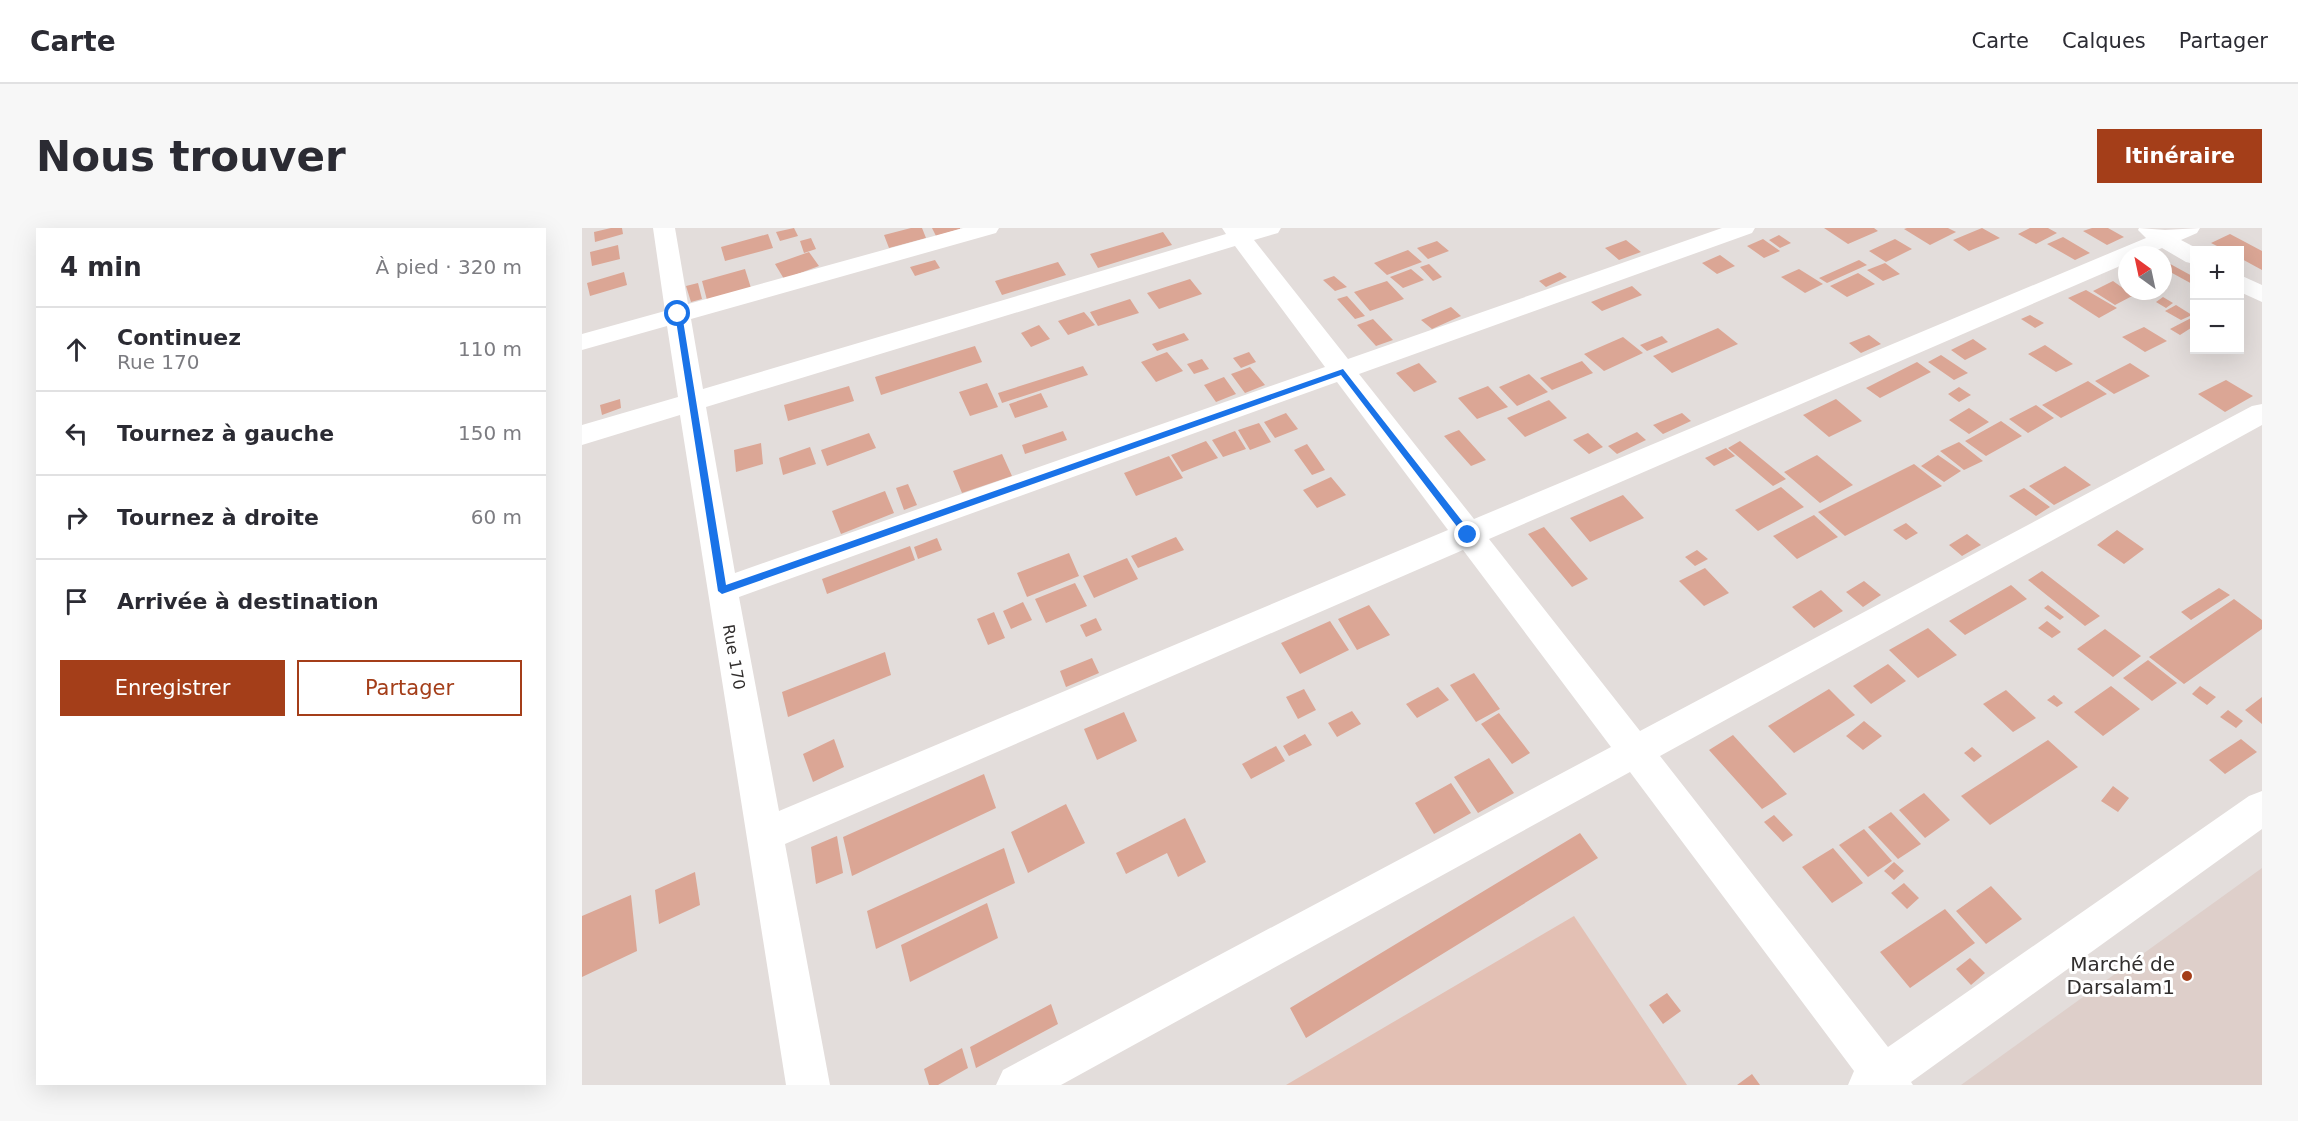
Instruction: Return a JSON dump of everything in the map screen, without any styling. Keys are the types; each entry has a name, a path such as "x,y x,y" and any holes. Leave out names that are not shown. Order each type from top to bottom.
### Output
{"street":[{"name":"Rue 170","path":"664,228 722,591 808,1085"},
{"path":"582,342 988,228"},
{"path":"722,591 1744,228"},
{"path":"582,435 1248,231 1343,371 1634,751 1882,1082 2262,808"},
{"path":"766,834 1468,535 2166,232 2190,253"},
{"path":"2244,284 2262,295"},
{"path":"1018,1085 2262,413"}],"shaded area":[{"name":"Marché de Darsalam1","path":"2262,868 2262,1085 1961,1085"},
{"path":"1574,916 1687,1085 1286,1085"}],"building":[{"path":"622,228 623,234 595,242 594,232"},
{"path":"794,228 798,236 780,241 776,232"},
{"path":"911,228 922,228 926,238 889,248 884,235"},
{"path":"932,228 960,228 960,229 936,236"},
{"path":"1824,228 1874,228 1878,231 1848,244"},
{"path":"1948,228 1956,232 1930,245 1904,229"},
{"path":"1982,228 2000,238 1969,251 1953,240"},
{"path":"2030,228 2048,228 2057,233 2036,244 2018,234"},
{"path":"2092,228 2108,228 2124,237 2107,245 2083,231"},
{"path":"1163,232 1172,245 1098,268 1090,254"},
{"path":"768,234 773,248 725,261 721,247"},
{"path":"2230,234 2262,251 2262,270 2244,260 2244,246 2217,246 2211,243"},
{"path":"1779,235 1791,243 1780,248 1769,240"},
{"path":"2063,237 2090,253 2075,260 2047,244"},
{"path":"811,238 816,249 804,253 800,241"},
{"path":"1763,239 1780,251 1764,258 1747,246"},
{"path":"1895,239 1912,249 1886,262 1869,251"},
{"path":"1626,240 1641,252 1619,260 1605,248"},
{"path":"1437,241 1449,251 1428,259 1417,248"},
{"path":"618,245 620,259 592,266 590,252"},
{"path":"1408,250 1422,262 1387,275 1374,263"},
{"path":"809,252 819,266 784,279 775,264"},
{"path":"1720,255 1735,266 1717,274 1702,263"},
{"path":"935,260 940,268 915,276 910,267"},
{"path":"1859,260 1867,265 1827,283 1819,278"},
{"path":"1058,262 1066,275 1002,295 995,281"},
{"path":"1885,263 1900,274 1883,281 1867,270"},
{"path":"1429,264 1442,277 1433,281 1420,267"},
{"path":"2172,265 2190,275 2190,283 2172,273"},
{"path":"745,269 751,288 707,300 702,281"},
{"path":"1411,269 1424,280 1403,288 1390,277"},
{"path":"1799,269 1823,284 1805,293 1781,277"},
{"path":"624,272 627,285 590,296 587,283"},
{"path":"1560,272 1567,277 1546,287 1539,281"},
{"path":"1858,273 1875,284 1847,297 1830,286"},
{"path":"1334,276 1347,287 1335,291 1323,280"},
{"path":"1190,279 1202,294 1159,309 1147,293"},
{"path":"1387,281 1404,299 1370,311 1354,292"},
{"path":"2113,281 2118,285 2118,300 2125,300 2115,305 2093,291"},
{"path":"698,283 702,299 691,302 686,286"},
{"path":"1632,286 1642,295 1602,311 1591,302"},
{"path":"2086,290 2117,308 2099,318 2068,298"},
{"path":"1347,296 1365,316 1355,319 1337,299"},
{"path":"1130,299 1139,313 1098,326 1090,312"},
{"path":"2168,300 2173,303 2166,308 2156,302"},
{"path":"2176,305 2190,316 2181,320 2165,311"},
{"path":"1451,307 1461,316 1432,329 1421,320"},
{"path":"1084,312 1095,325 1068,335 1058,321"},
{"path":"2030,315 2044,323 2035,328 2021,319"},
{"path":"1373,319 1393,340 1376,346 1357,325"},
{"path":"2190,319 2190,329 2180,335 2170,329"},
{"path":"1039,325 1050,339 1031,347 1021,333"},
{"path":"2144,327 2167,341 2145,352 2122,337"},
{"path":"1718,328 1738,344 1672,373 1653,356"},
{"path":"1184,333 1189,340 1157,351 1152,344"},
{"path":"1869,335 1881,344 1861,353 1849,343"},
{"path":"1662,336 1668,342 1647,351 1640,345"},
{"path":"1623,337 1643,353 1604,371 1584,354"},
{"path":"1973,339 1987,349 1965,360 1951,350"},
{"path":"2045,345 2073,364 2056,372 2028,354"},
{"path":"975,346 982,362 881,395 875,377"},
{"path":"1167,352 1183,371 1156,382 1141,362"},
{"path":"1249,352 1256,362 1241,368 1233,358"},
{"path":"1941,355 1968,373 1954,380 1928,362"},
{"path":"1202,359 1209,369 1194,374 1187,364"},
{"path":"1582,361 1593,373 1552,390 1540,378"},
{"path":"1917,362 1931,372 1880,398 1866,388"},
{"path":"1419,363 1437,382 1414,392 1396,373"},
{"path":"2130,363 2150,376 2114,394 2095,381"},
{"path":"1083,366 1088,375 1002,403 998,393"},
{"path":"1250,367 1265,385 1245,393 1231,374"},
{"path":"1529,374 1548,392 1517,406 1499,387"},
{"path":"1224,377 1236,394 1216,402 1204,385"},
{"path":"2226,380 2253,396 2225,412 2198,394"},
{"path":"2088,381 2107,394 2061,418 2042,405"},
{"path":"987,383 998,407 970,416 959,392"},
{"path":"849,386 854,401 788,421 784,405"},
{"path":"1488,386 1508,407 1477,419 1458,398"},
{"path":"1959,387 1971,395 1959,402 1948,394"},
{"path":"1041,393 1048,407 1015,418 1009,404"},
{"path":"620,399 621,408 602,415 600,405"},
{"path":"1836,399 1862,421 1829,437 1803,415"},
{"path":"1549,400 1567,418 1525,437 1507,418"},
{"path":"2036,405 2054,418 2028,433 2009,419"},
{"path":"1969,408 1989,422 1969,434 1949,420"},
{"path":"1286,413 1298,429 1275,438 1264,422"},
{"path":"1682,413 1691,421 1663,434 1653,425"},
{"path":"2001,421 2022,436 1986,456 1965,441"},
{"path":"1259,423 1271,442 1250,450 1238,430"},
{"path":"1459,430 1486,460 1471,466 1444,436"},
{"path":"1063,431 1067,440 1025,454 1022,445"},
{"path":"1235,431 1246,449 1223,457 1212,440"},
{"path":"1637,432 1646,440 1617,454 1608,446"},
{"path":"869,433 876,448 827,466 821,450"},
{"path":"1588,433 1603,447 1589,454 1573,440"},
{"path":"1206,441 1218,458 1182,472 1171,455"},
{"path":"1740,441 1786,479 1773,486 1728,448"},
{"path":"1959,442 1983,461 1964,470 1940,451"},
{"path":"761,443 763,464 736,472 734,450"},
{"path":"1307,444 1325,470 1312,475 1294,450"},
{"path":"810,447 816,464 783,475 779,458"},
{"path":"1726,448 1735,456 1714,466 1705,458"},
{"path":"1002,454 1012,476 962,493 953,471"},
{"path":"1817,455 1853,485 1820,503 1784,472"},
{"path":"1938,455 1961,471 1944,482 1921,466"},
{"path":"1169,456 1183,478 1136,496 1124,473"},
{"path":"1914,464 1942,486 1845,536 1818,512"},
{"path":"2065,466 2091,485 2054,505 2029,486"},
{"path":"1331,477 1346,495 1317,508 1303,490"},
{"path":"908,484 917,505 904,510 896,488"},
{"path":"1781,487 1804,507 1758,531 1735,510"},
{"path":"2024,488 2050,507 2036,516 2009,496"},
{"path":"885,491 894,513 841,534 832,511"},
{"path":"1623,495 1644,518 1590,542 1570,518"},
{"path":"1814,515 1838,537 1797,559 1773,536"},
{"path":"1906,523 1918,533 1906,540 1893,530"},
{"path":"1544,527 1588,579 1572,587 1528,534"},
{"path":"2117,530 2144,549 2124,564 2097,545"},
{"path":"1967,534 1981,545 1962,556 1949,545"},
{"path":"1176,537 1184,550 1138,568 1131,556"},
{"path":"937,538 942,550 918,559 914,547"},
{"path":"910,546 915,560 827,594 822,579"},
{"path":"1697,550 1708,559 1695,566 1685,557"},
{"path":"1069,553 1079,576 1027,597 1017,573"},
{"path":"1127,558 1138,579 1094,598 1083,576"},
{"path":"1705,568 1729,593 1704,606 1679,581"},
{"path":"2042,571 2100,616 2085,626 2028,580"},
{"path":"1864,581 1881,595 1863,607 1846,592"},
{"path":"1075,583 1087,606 1046,623 1035,599"},
{"path":"2011,585 2027,599 1965,635 1949,621"},
{"path":"2219,588 2230,595 2191,620 2181,612"},
{"path":"1821,590 1843,611 1814,628 1792,607"},
{"path":"2234,599 2262,620 2262,629 2184,684 2149,657"},
{"path":"1023,602 1032,620 1011,629 1003,611"},
{"path":"1369,605 1390,635 1357,650 1338,619"},
{"path":"2048,605 2064,617 2060,620 2044,608"},
{"path":"994,612 1005,638 988,645 977,619"},
{"path":"1096,618 1102,630 1086,637 1080,625"},
{"path":"1330,621 1349,650 1300,674 1281,643"},
{"path":"2047,621 2061,632 2052,638 2038,628"},
{"path":"1928,628 1957,655 1918,678 1889,650"},
{"path":"2105,629 2141,656 2113,677 2077,649"},
{"path":"885,652 891,675 788,717 782,692"},
{"path":"1092,658 1099,673 1066,687 1060,671"},
{"path":"2148,660 2177,683 2152,701 2123,678"},
{"path":"1888,664 1906,681 1871,704 1853,686"},
{"path":"1474,673 1500,709 1476,722 1450,685"},
{"path":"2111,686 2140,709 2103,736 2074,712"},
{"path":"2200,686 2216,697 2207,705 2192,694"},
{"path":"1438,687 1449,700 1417,718 1406,704"},
{"path":"1304,689 1316,710 1298,719 1286,697"},
{"path":"1829,689 1855,715 1794,753 1768,726"},
{"path":"2006,690 2036,718 2013,732 1983,704"},
{"path":"2054,695 2063,703 2057,707 2047,700"},
{"path":"2262,697 2262,724 2245,710"},
{"path":"2228,710 2243,721 2236,728 2220,717"},
{"path":"1352,711 1361,724 1337,737 1328,723"},
{"path":"1124,712 1137,741 1097,760 1084,729"},
{"path":"1499,713 1530,753 1512,764 1481,724"},
{"path":"1864,721 1882,736 1863,750 1846,736"},
{"path":"1305,734 1312,745 1289,756 1283,746"},
{"path":"1733,735 1787,794 1762,809 1709,750"},
{"path":"834,739 844,767 813,782 803,754"},
{"path":"2241,739 2257,752 2225,774 2209,760"},
{"path":"2048,740 2078,767 1990,825 1961,796"},
{"path":"1276,746 1285,761 1251,779 1242,764"},
{"path":"1972,747 1982,756 1974,762 1964,753"},
{"path":"1489,758 1514,793 1478,813 1454,777"},
{"path":"984,774 996,808 852,876 843,837"},
{"path":"1451,783 1471,813 1434,834 1415,803"},
{"path":"2113,786 2129,798 2118,812 2101,801"},
{"path":"1924,793 1950,820 1925,838 1899,810"},
{"path":"1066,804 1085,843 1028,873 1011,832"},
{"path":"1891,812 1921,844 1898,859 1868,827"},
{"path":"1774,815 1793,835 1783,842 1764,822"},
{"path":"1185,818 1206,862 1178,877 1167,853 1126,874 1116,853"},
{"path":"1864,829 1892,861 1868,877 1839,845"},
{"path":"1580,833 1598,858 1306,1038 1290,1008"},
{"path":"837,836 843,873 816,884 811,847"},
{"path":"1004,848 1015,883 876,949 867,911"},
{"path":"1833,848 1863,883 1832,903 1802,867"},
{"path":"1894,862 1904,871 1894,880 1884,871"},
{"path":"695,872 700,905 659,924 655,890"},
{"path":"1904,883 1919,898 1907,909 1891,893"},
{"path":"1991,886 2022,919 1986,944 1956,911"},
{"path":"631,895 637,951 582,977 582,916"},
{"path":"987,903 998,938 910,982 901,945"},
{"path":"1945,909 1975,943 1910,988 1880,952"},
{"path":"1970,958 1985,973 1971,985 1956,969"},
{"path":"1667,993 1681,1011 1663,1024 1649,1005"},
{"path":"1051,1004 1058,1024 976,1068 970,1047"},
{"path":"962,1048 968,1068 938,1085 929,1085 924,1069"},
{"path":"1752,1074 1760,1085 1737,1085"}],"place":[{"name":"Marché de Darsalam1","path":"2187,976"}],"route":[{"path":"678,314 722,591 1343,371 1468,535"}]}
